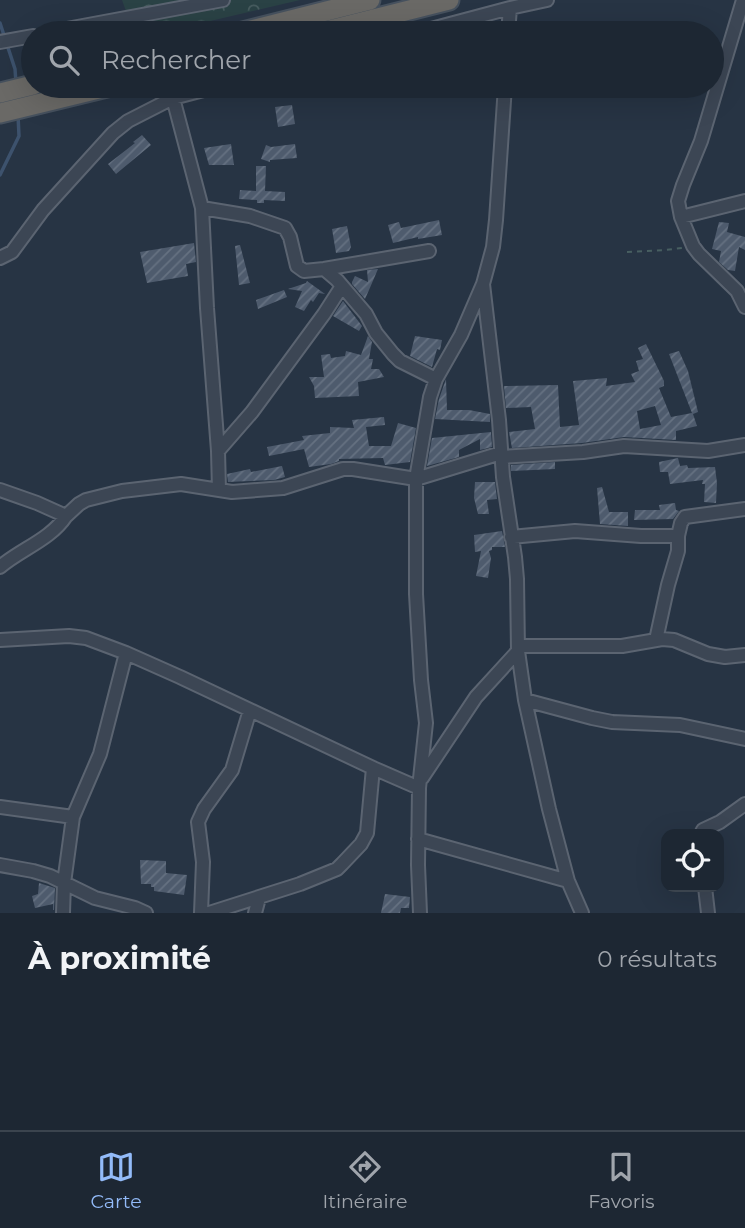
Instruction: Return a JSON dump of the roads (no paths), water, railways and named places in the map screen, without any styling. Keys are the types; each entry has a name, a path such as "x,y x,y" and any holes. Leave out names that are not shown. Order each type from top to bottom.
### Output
{"highway":[{"path":"287,21 370,0"},
{"path":"366,21 449,0"},
{"path":"0,93 21,88"},
{"path":"0,113 61,98"}],"street":[{"path":"110,21 223,0"},
{"path":"461,21 547,0"},
{"path":"724,64 743,0"},
{"path":"509,21 510,8"},
{"path":"0,42 21,38"},
{"path":"0,258 12,253 43,210 113,133 128,121 173,98 202,208 219,490"},
{"path":"420,913 418,839 426,723 416,594 416,479 425,417 436,379 461,335 483,284 493,247 504,98"},
{"path":"714,98 678,201 681,217 693,246 741,292 745,307"},
{"path":"681,217 745,201"},
{"path":"202,208 250,216 285,228 297,266 300,270 309,272 429,251"},
{"path":"324,270 366,314 376,333 393,354 436,379"},
{"path":"483,284 517,579 518,648 525,700 568,881 582,913"},
{"path":"218,451 252,412 342,286"},
{"path":"0,567 54,530 79,504 122,491 181,484 240,492 299,485 343,469 416,479 501,455 583,452 624,446 708,451 745,445"},
{"path":"0,490 66,516"},
{"path":"656,640 678,551 681,523 685,517 745,509"},
{"path":"511,537 575,531 678,536"},
{"path":"0,640 69,636 86,638 126,653 373,768 420,784"},
{"path":"420,784 476,697 518,648 622,646 674,640 708,654 725,657 745,655"},
{"path":"64,913 64,883 73,817 100,754 126,653"},
{"path":"525,700 612,722 680,725 745,739"},
{"path":"201,913 203,862 198,822 232,770 250,710"},
{"path":"209,913 337,869 361,844 367,833 373,768"},
{"path":"705,829 727,818 745,804"},
{"path":"0,807 73,817"},
{"path":"418,839 568,881"},
{"path":"0,865 50,876 95,898 146,913"},
{"path":"706,892 708,913"},
{"path":"255,913 259,898"}],"waterway":[{"path":"0,23 15,69 16,83"},
{"path":"0,175 19,136 18,115"}]}
